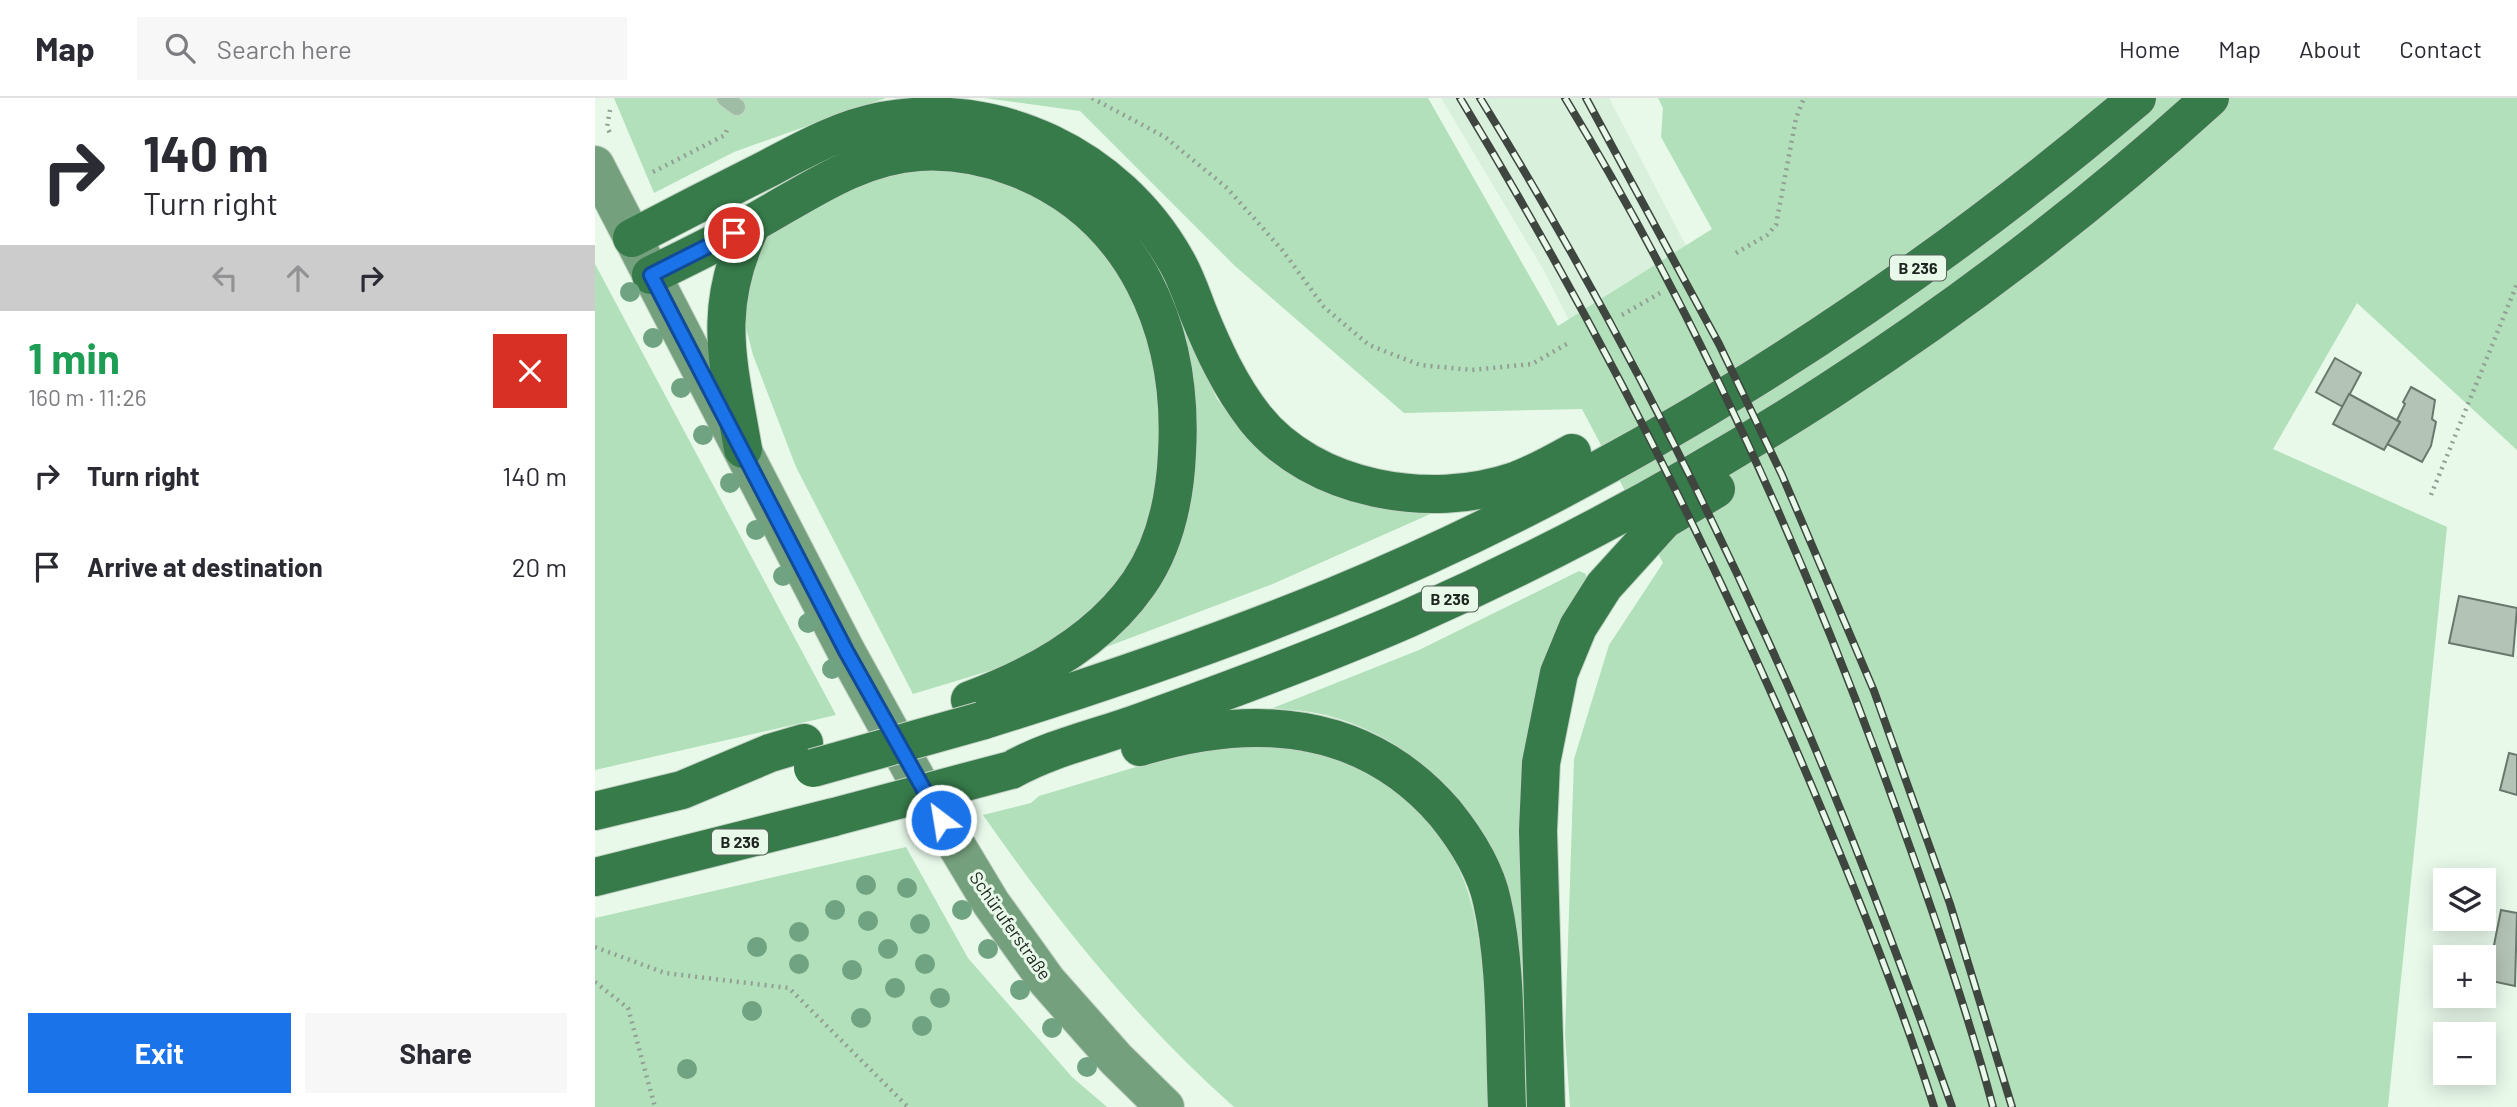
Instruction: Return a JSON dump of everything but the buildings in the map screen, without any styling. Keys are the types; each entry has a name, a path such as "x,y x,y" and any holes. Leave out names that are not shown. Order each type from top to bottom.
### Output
{"highway":[{"name":"B 236","path":"976,710 1124,676 1335,596 1510,514 1686,418 1885,292 2039,179 2137,98"},
{"name":"B 236","path":"595,877 1011,770 1043,752 1136,724 1248,683 1406,619 1502,574 1723,458 1861,368 2014,259 2126,172 2210,98"},
{"path":"632,238 831,136 881,121 917,117 975,120 1026,132 1075,155 1116,185 1149,219 1176,260 1230,382 1257,420 1290,449 1326,472 1366,485 1410,494 1469,491 1514,481 1618,429 1686,418"},
{"path":"607,809 682,790 770,753 808,755 976,710 1096,629 1140,582 1163,537 1175,484 1178,425 1173,373 1161,322 1146,283 1123,248 1097,218 1067,192 996,161 960,153 918,152 874,161 815,187 752,224 651,275"},
{"path":"743,449 727,358 726,312 730,278 752,224"},
{"path":"1546,1107 1538,831 1541,763 1559,673 1578,627 1604,586 1664,520 1826,419 1861,368"},
{"path":"1011,770 1082,765 1188,733 1253,728 1311,732 1359,746 1392,765 1426,791 1458,829 1478,861 1492,900 1499,953 1507,1107"}],"main road":[{"name":"Schüruferstraße","path":"595,165 846,651 916,778 991,903 1047,981 1116,1059 1165,1107"}],"path":[{"path":"1092,98 1165,137 1227,188 1283,251 1324,307 1369,345 1420,365 1472,370 1531,364 1570,342"},
{"path":"1736,253 1767,235 1776,225 1796,118 1804,98"},
{"path":"653,172 725,135 731,102"},
{"path":"2431,495 2517,284"},
{"path":"1622,315 1660,293"},
{"path":"595,947 665,973 789,988 908,1107"},
{"path":"595,982 628,1008 655,1107"}],"shaded area":[{"path":"1441,98 1609,98 1733,336 1612,406 1543,269"}],"green space":[{"path":"614,98 886,98 734,152 654,193"},
{"path":"984,98 1428,98 1558,326 1712,229 1661,137 1663,108 1658,98 2517,98 2517,450 2357,303 2273,449 2447,527 2388,1107 1570,1107 1565,1035 1574,759 1609,645 1663,563 1582,409 1404,413 1235,266 1080,111"},
{"path":"907,169 991,173 1062,206 1125,275 1159,374 1159,474 1151,516 1136,559 1117,589 1032,658 913,694 796,467 753,355 745,324 746,295 759,239 830,195"},
{"path":"595,264 836,715 595,770"},
{"path":"1180,321 1217,399 1248,438 1437,511 1275,583 1101,649 1194,465 1196,425 1193,376"},
{"path":"1579,571 1586,574 1586,580 1547,650 1535,698 1519,830 1523,984 1507,890 1495,859 1461,803 1415,758 1387,740 1326,715 1273,708 1419,650"},
{"path":"1228,747 1300,750 1350,765 1375,777 1398,793 1436,831 1463,879 1477,930 1485,1006 1488,1107 1234,1107 1131,1005 1069,931 983,815 1031,803 1039,796 1186,752"},
{"path":"906,847 968,958 1072,1077 1107,1107 595,1107 595,918"}],"railway":[{"path":"1460,98 1598,339 1723,587 1799,756 1853,886 1888,974 1934,1107"},
{"path":"1480,98 1559,231 1633,366 1737,573 1842,815 1888,931 1952,1107"},
{"path":"1565,98 1616,185 1710,363 1794,547 1869,734 1915,863 1962,1002 1993,1107"},
{"path":"1586,98 1719,344 1782,475 1874,691 1950,904 2012,1107"}],"route":[{"path":"734,233 651,275 846,651 941,820"}]}
